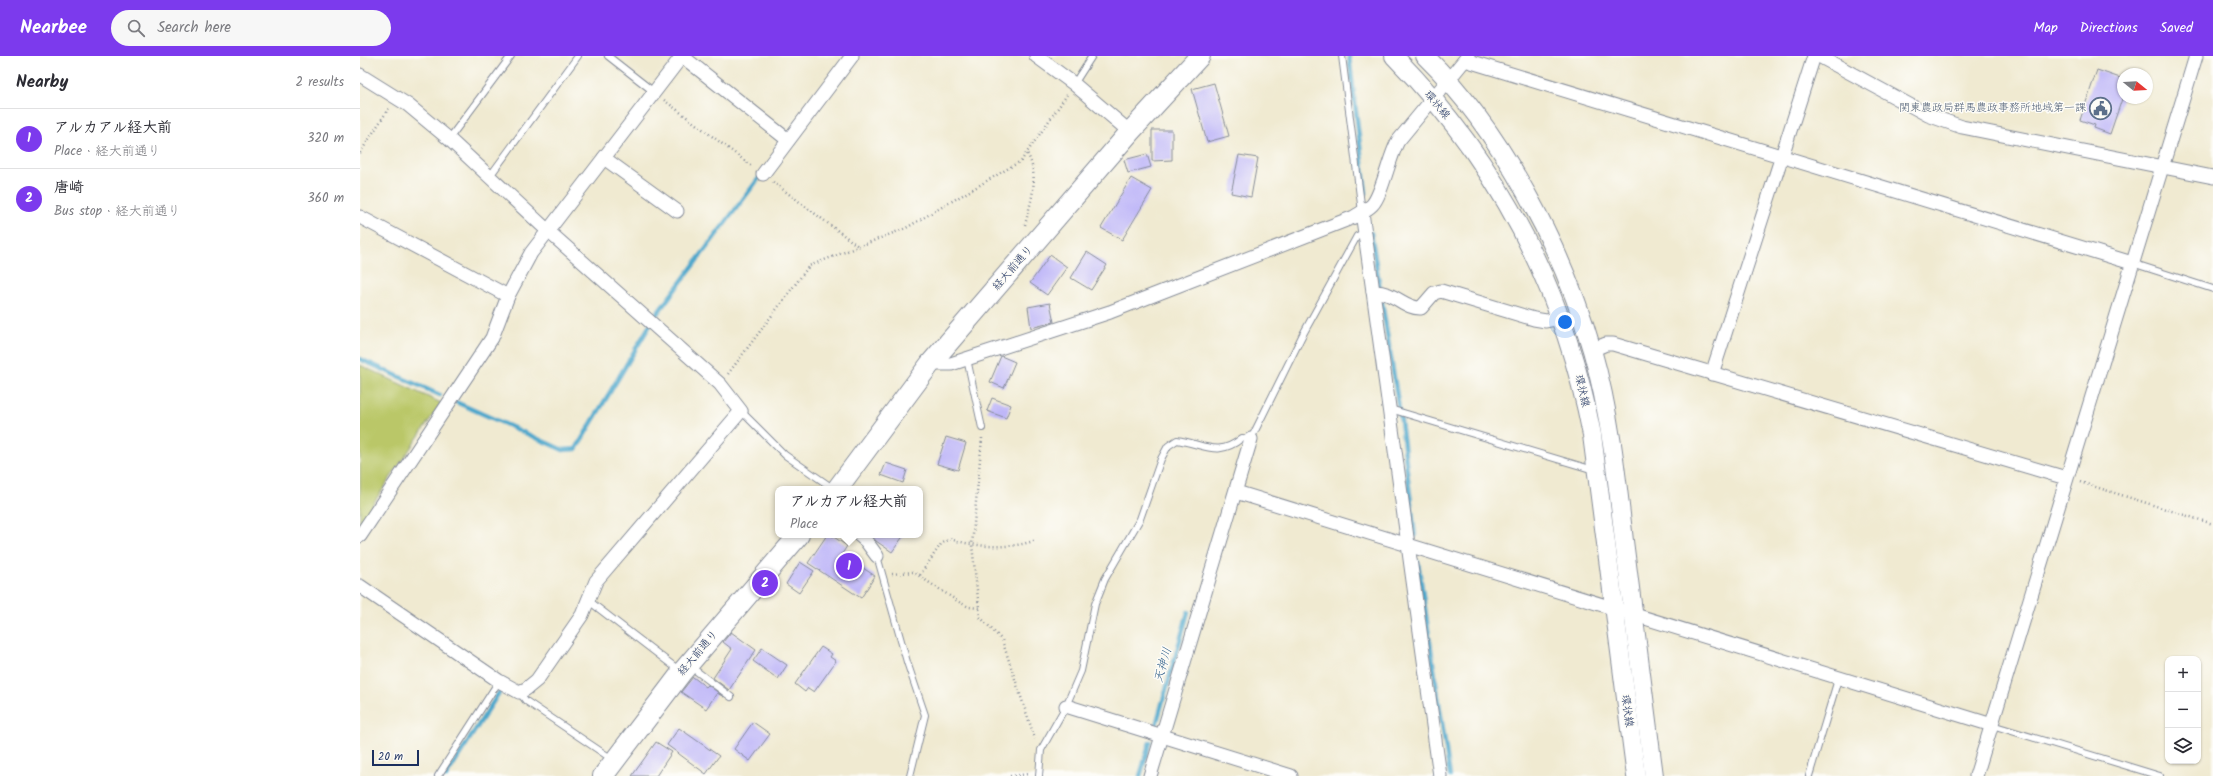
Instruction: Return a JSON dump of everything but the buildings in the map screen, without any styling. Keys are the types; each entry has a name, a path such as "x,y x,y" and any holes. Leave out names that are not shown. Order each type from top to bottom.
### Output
{"main road":[{"name":"経大前通り","path":"839,486 930,364 1196,57"},
{"name":"経大前通り","path":"609,768 685,669 796,538"}],"street":[{"path":"360,536 492,338 508,296 531,254 547,230 682,56 788,140"},
{"path":"763,174 852,56"},
{"path":"1036,56 1074,84 1130,132"},
{"name":"環状線","path":"1394,56 1433,98 1476,152 1499,189 1536,256 1562,318 1585,398 1597,471 1613,610 1636,776"},
{"name":"環状線","path":"1425,56 1447,80 1493,140 1536,213 1556,254 1592,350 1616,476 1654,776"},
{"path":"1712,374 1814,56"},
{"path":"1819,56 1928,114 1962,127 2213,177"},
{"path":"1976,776 2162,167 2192,57"},
{"path":"930,364 943,365 967,359 1110,312 1362,212 1372,205 1378,196 1391,153 1398,141 1466,58 1782,158 2132,263"},
{"path":"360,75 408,105 449,139 547,230 720,384 741,411 596,581 590,591 589,601 582,615 537,680 526,689 519,692 499,681 360,586"},
{"path":"604,158 677,211"},
{"path":"1362,212 1440,776"},
{"path":"360,217 508,296"},
{"path":"1373,292 1385,292 1415,308 1421,308 1434,293 1441,291 1534,319 1546,320 1562,318"},
{"path":"1592,350 1606,344 1613,344 2066,478"},
{"path":"1150,776 1251,439"},
{"path":"1236,492 1613,610 1838,676 1992,725"},
{"path":"862,538 877,556"},
{"path":"1066,706 1291,776"}],"lane":[{"path":"449,139 511,56"},
{"path":"490,176 578,56"},
{"path":"608,56 654,92"},
{"path":"1074,84 1092,56"},
{"path":"1342,56 1362,212"},
{"path":"1039,774 1041,750 1066,706 1081,671 1095,604 1105,579 1140,519 1154,473 1168,446 1177,440 1217,450 1228,448 1242,438 1251,439 1302,336 1357,236 1364,233"},
{"path":"2132,263 2213,289"},
{"path":"967,359 982,428"},
{"path":"1388,408 1597,471"},
{"path":"741,411 785,455 830,486"},
{"path":"877,556 907,662 925,715 910,776"},
{"path":"589,601 685,669 731,697"},
{"path":"1809,776 1838,676"},
{"path":"438,776 499,681"},
{"path":"519,692 526,701 609,768"},
{"path":"1992,725 2160,776"}],"path":[{"path":"720,384 808,266 906,228 1021,161 1074,84"},
{"path":"360,153 396,98"},
{"path":"1025,226 1033,190 1033,165 1027,153"},
{"path":"982,428 972,545 980,617 1002,640 1008,654 1032,735 1041,750"},
{"path":"2066,478 2213,524"},
{"path":"920,575 941,544 950,539 972,545 1022,546 1036,540"},
{"path":"882,574 914,572 959,602 969,607 979,608"},
{"path":"1010,776 1039,774"}],"green space":[{"path":"360,365 441,403 360,523"}],"waterway":[{"path":"1349,56 1366,193"},
{"path":"456,402 563,450 576,449 656,315 759,178"},
{"path":"1371,233 1401,421 1415,536"},
{"path":"360,359 440,395"},
{"path":"1418,562 1450,776"},
{"name":"天神川","path":"1156,725 1188,612"},
{"path":"446,776 500,691"},
{"name":"天神川","path":"1140,776 1150,742"}],"place":[{"name":"関東農政局群馬農政事務所地域第一課","path":"2101,108"},
{"name":"アルカアル経大前","path":"849,566"},
{"name":"唐崎","path":"765,583"}]}
